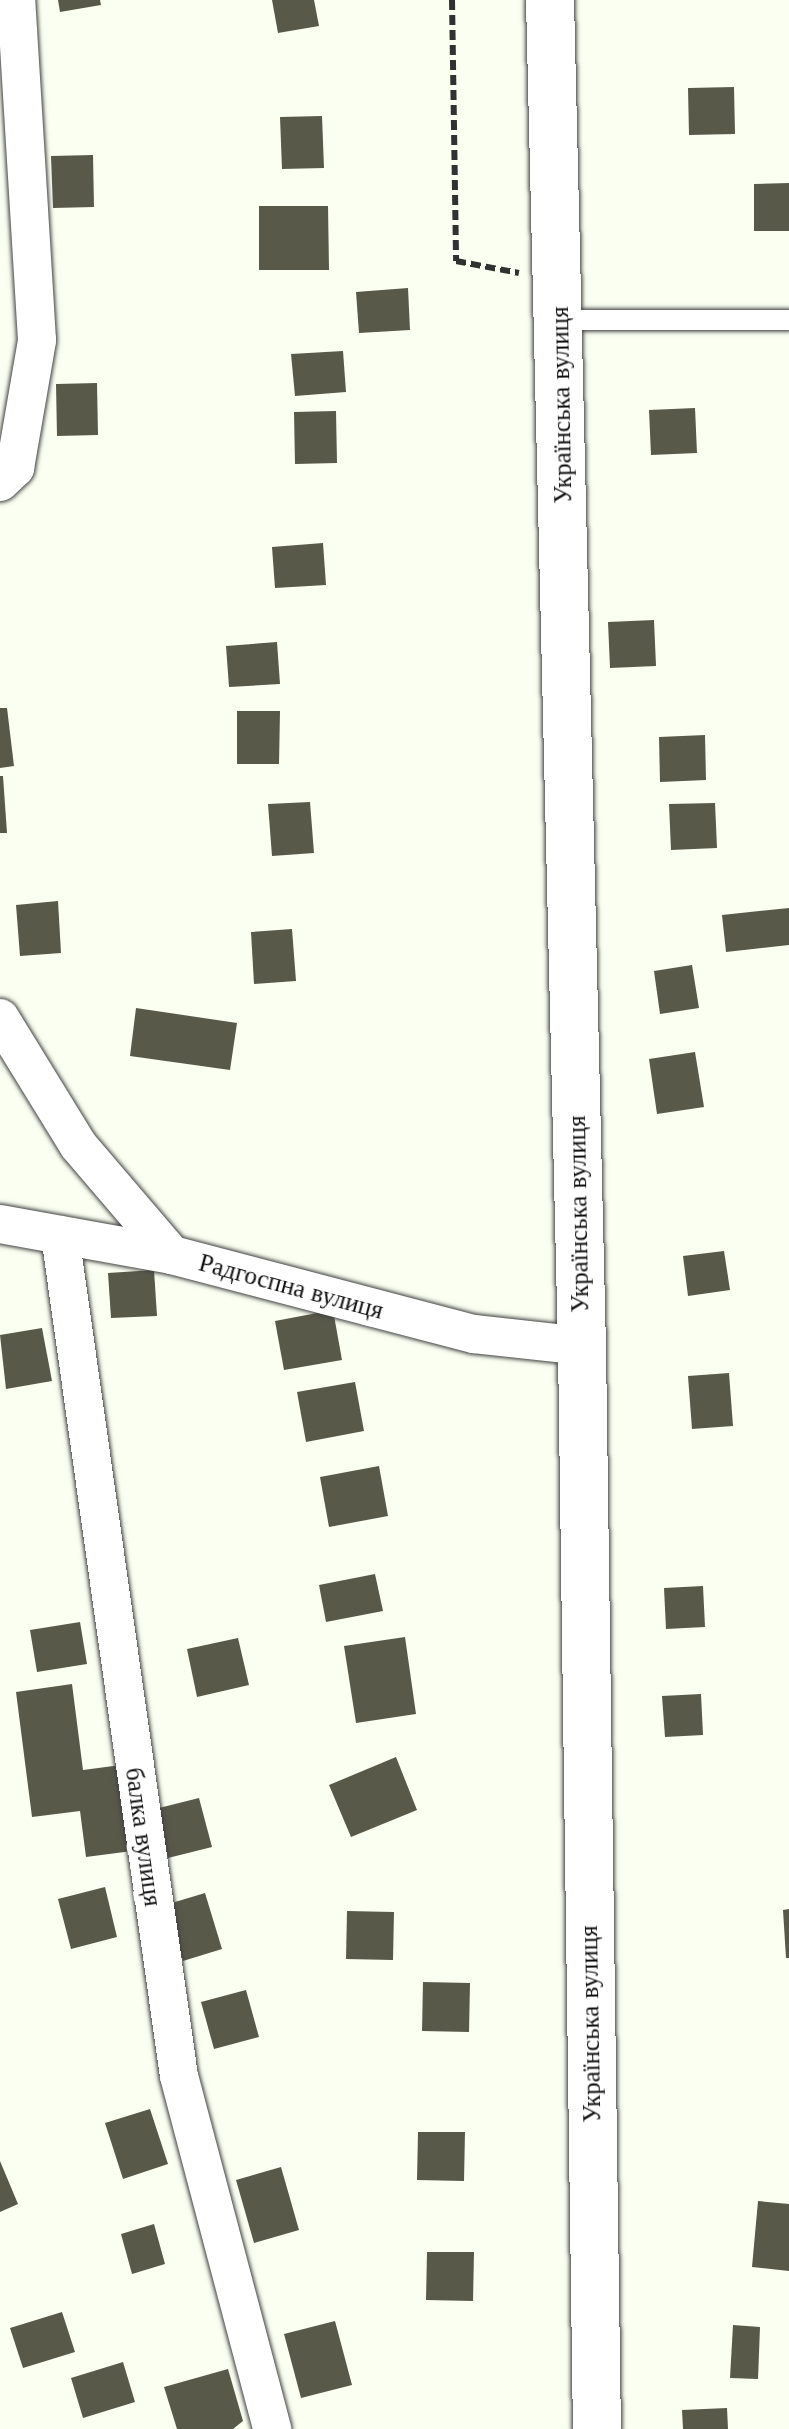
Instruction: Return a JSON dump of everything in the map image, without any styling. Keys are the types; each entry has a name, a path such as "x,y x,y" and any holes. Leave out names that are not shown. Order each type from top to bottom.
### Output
{"street":[{"path":"0,482 15,468 36,340 16,0"},
{"name":"Українська вулиця","path":"550,0 582,1346 597,2429"},
{"path":"0,1018 78,1145 172,1256"},
{"name":"Радгоспна вулиця","path":"0,1224 172,1256 474,1334 582,1346"},
{"name":"балка вулиця","path":"60,1236 179,2076 272,2429"}],"lane":[{"path":"560,301 789,320"}],"path":[{"path":"452,0 456,260 560,301"}],"building":[{"path":"58,0 100,0 101,5 60,12"},
{"path":"272,0 314,0 319,26 278,33"},
{"path":"734,87 735,134 689,135 688,88"},
{"path":"322,116 324,168 282,169 280,117"},
{"path":"93,155 94,207 53,208 51,156"},
{"path":"789,183 789,231 754,231 754,184"},
{"path":"259,206 328,206 329,270 259,270"},
{"path":"408,288 410,330 359,333 356,292"},
{"path":"343,351 346,392 295,396 291,354"},
{"path":"97,383 98,435 57,436 56,384"},
{"path":"695,408 697,453 651,455 649,410"},
{"path":"336,411 337,463 295,464 294,412"},
{"path":"323,543 326,585 275,588 272,547"},
{"path":"654,620 656,666 610,668 608,622"},
{"path":"277,642 280,684 229,687 226,646"},
{"path":"0,708 7,708 14,766 0,768"},
{"path":"237,711 280,711 279,764 237,764"},
{"path":"705,735 706,780 660,782 659,737"},
{"path":"3,776 7,833 0,833"},
{"path":"310,802 314,853 272,856 268,804"},
{"path":"715,803 717,848 671,850 669,804"},
{"path":"58,901 61,953 20,956 16,905"},
{"path":"789,908 789,945 726,952 722,915"},
{"path":"292,929 296,981 254,984 251,932"},
{"path":"692,965 699,1008 660,1014 654,971"},
{"path":"136,1008 237,1023 230,1070 130,1056"},
{"path":"695,1052 704,1107 657,1114 649,1059"},
{"path":"724,1251 730,1290 688,1296 683,1256"},
{"path":"154,1270 157,1316 111,1318 108,1273"},
{"path":"333,1310 342,1360 284,1370 275,1321"},
{"path":"42,1328 52,1381 6,1389 0,1335"},
{"path":"729,1373 733,1426 692,1429 688,1376"},
{"path":"355,1382 364,1431 306,1442 297,1392"},
{"path":"379,1466 388,1516 329,1527 320,1477"},
{"path":"375,1574 383,1611 326,1622 319,1585"},
{"path":"703,1586 705,1627 666,1629 664,1588"},
{"path":"80,1622 87,1664 37,1672 30,1630"},
{"path":"405,1637 416,1714 356,1723 344,1646"},
{"path":"238,1638 249,1685 197,1697 187,1649"},
{"path":"72,1684 83,1770 121,1765 132,1851 86,1857 80,1811 32,1817 16,1692"},
{"path":"701,1694 703,1735 665,1737 662,1696"},
{"path":"396,1757 417,1810 351,1837 329,1785"},
{"path":"199,1798 212,1847 168,1858 155,1809"},
{"path":"105,1887 117,1937 71,1949 58,1899"},
{"path":"205,1893 222,1949 183,1961 165,1905"},
{"path":"789,1909 789,1958 786,1958 783,1910"},
{"path":"347,1911 394,1912 393,1960 346,1959"},
{"path":"423,1982 470,1983 469,2032 422,2031"},
{"path":"246,1990 259,2037 214,2049 201,2002"},
{"path":"150,2109 168,2164 123,2179 105,2123"},
{"path":"418,2132 465,2132 464,2181 417,2180"},
{"path":"0,2161 18,2204 0,2212"},
{"path":"281,2167 299,2230 254,2243 236,2180"},
{"path":"758,2201 789,2204 789,2271 752,2267"},
{"path":"154,2224 165,2264 132,2274 121,2234"},
{"path":"427,2252 474,2252 473,2301 426,2300"},
{"path":"62,2312 75,2352 23,2368 10,2328"},
{"path":"335,2321 352,2385 301,2398 284,2334"},
{"path":"733,2325 760,2327 758,2379 730,2378"},
{"path":"123,2362 135,2402 83,2418 71,2378"},
{"path":"228,2369 243,2421 233,2429 177,2429 164,2387"},
{"path":"727,2408 728,2429 683,2429 682,2410"}]}
